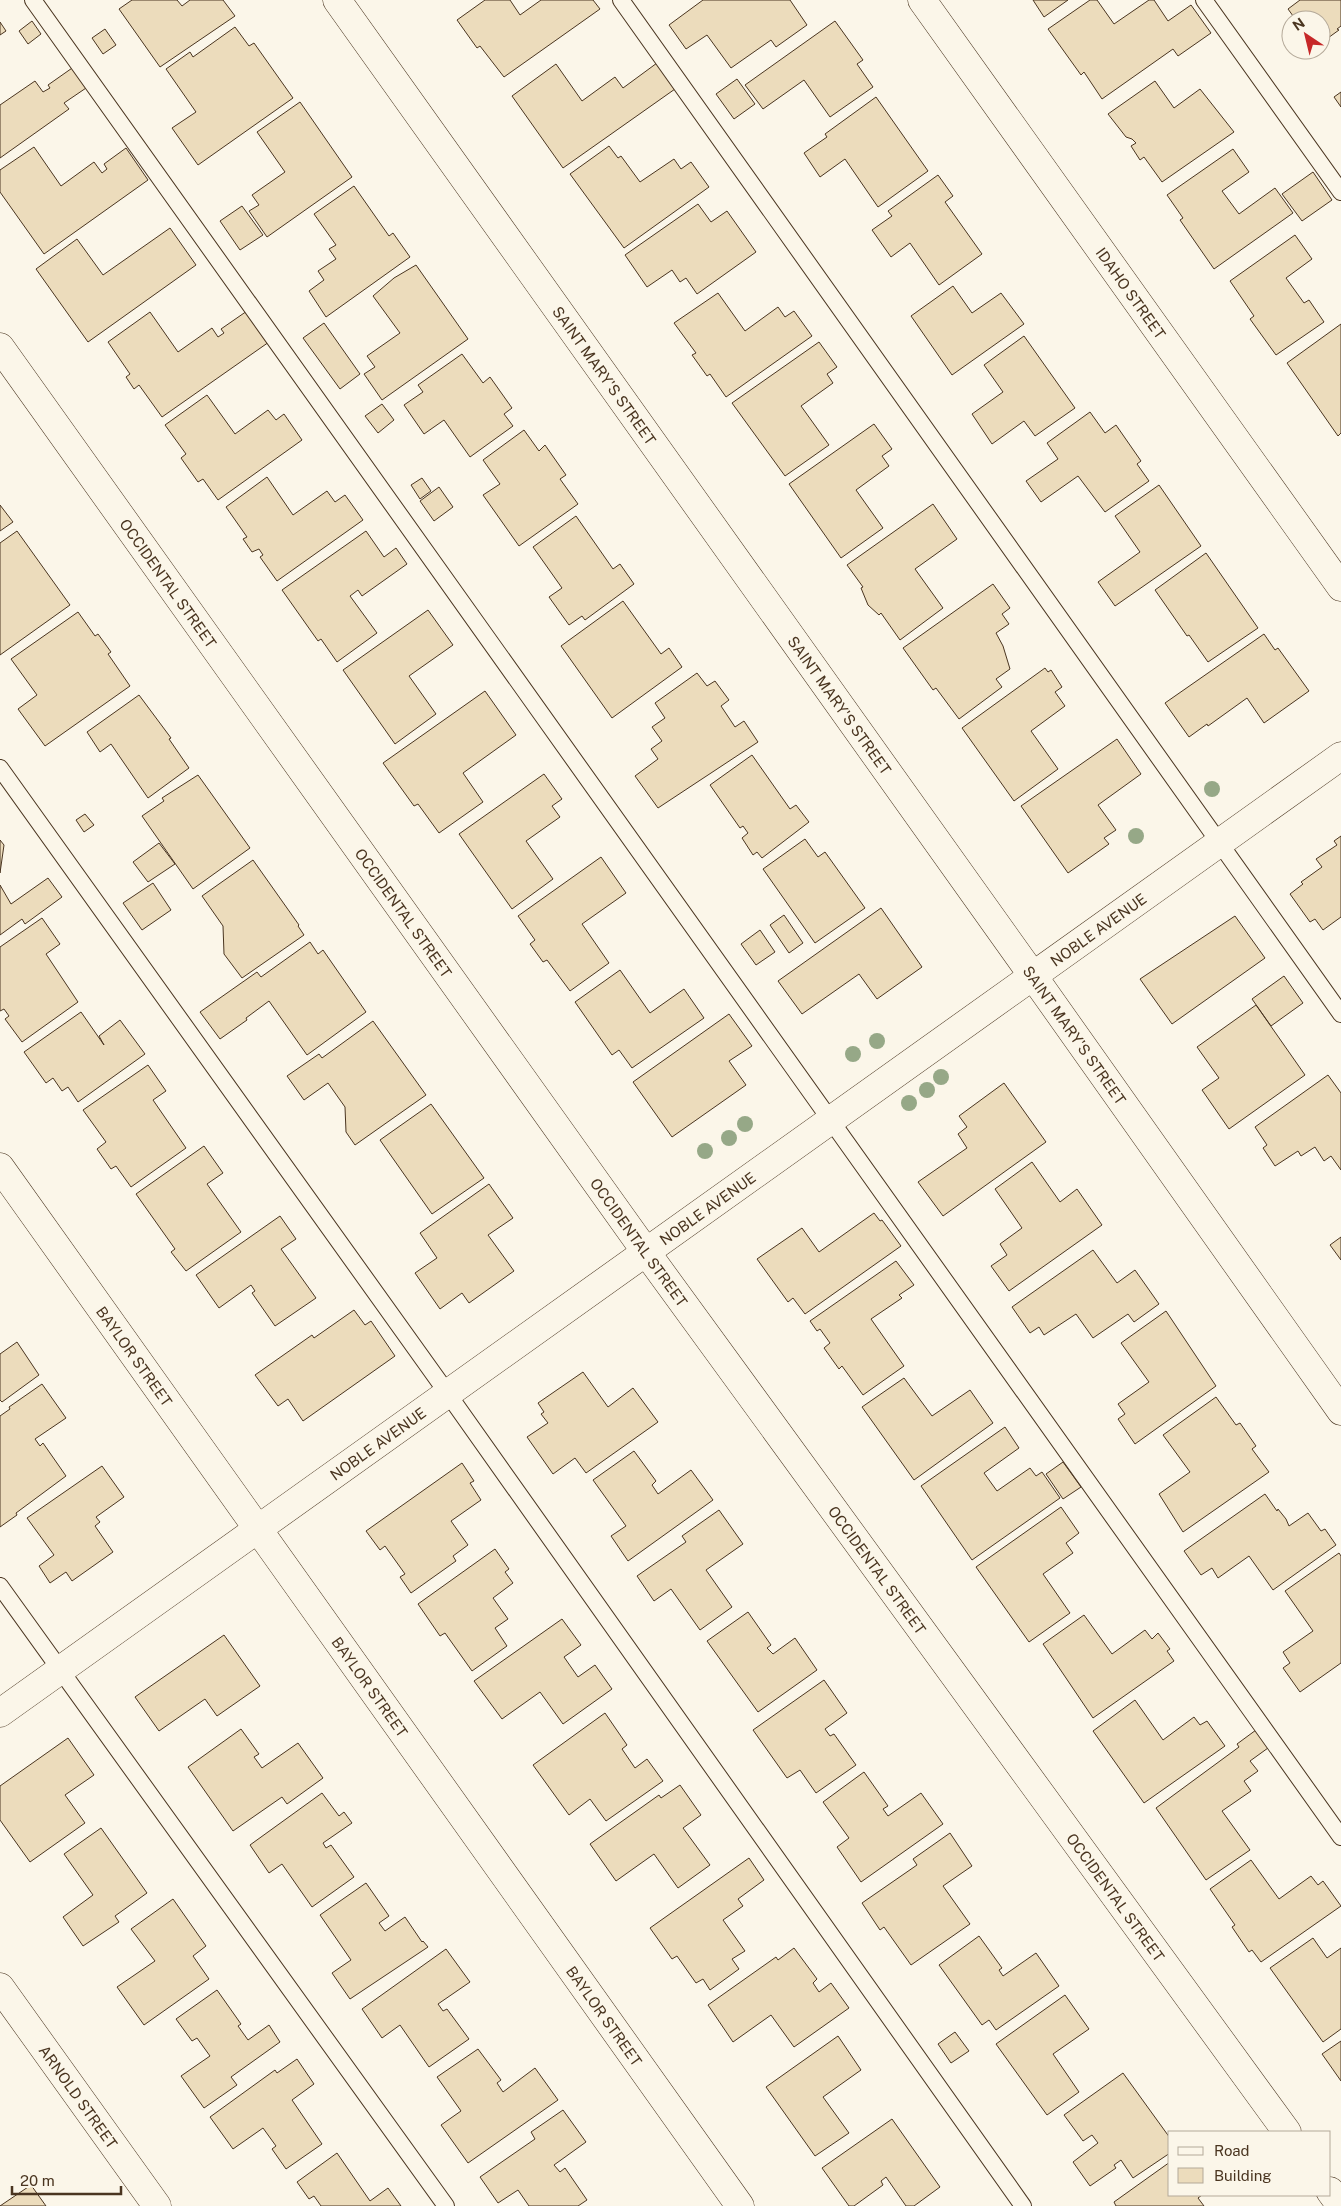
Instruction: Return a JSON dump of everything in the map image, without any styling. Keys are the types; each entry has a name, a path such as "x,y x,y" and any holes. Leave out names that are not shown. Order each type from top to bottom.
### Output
{"street":[{"name":"SAINT MARY'S STREET","path":"337,0 1341,1411"},
{"name":"IDAHO STREET","path":"922,0 1341,587"},
{"name":"OCCIDENTAL STREET","path":"0,348 646,1252 1286,2131"},
{"name":"NOBLE AVENUE","path":"0,1713 1341,756"},
{"name":"BAYLOR STREET","path":"0,1167 740,2206"},
{"name":"ARNOLD STREET","path":"0,1987 157,2206"},
{"path":"1331,2192 1341,2206"}],"lane":[{"path":"33,0 1341,1837"},
{"path":"621,0 1341,1014"},
{"path":"1204,0 1341,192"},
{"path":"0,768 448,1394 1023,2206"},
{"path":"0,1586 446,2206"}],"building":[{"path":"132,0 177,0 182,6 190,0 223,0 235,16 160,67 119,9"},
{"path":"485,0 510,0 520,15 541,0 593,0 600,9 504,77 480,46 477,48 457,20"},
{"path":"703,0 790,0 807,25 776,47 771,40 731,68 707,35 686,49 669,25"},
{"path":"1033,0 1068,0 1044,17"},
{"path":"1090,0 1097,0 1114,24 1149,0 1154,0 1168,21 1191,5 1211,33 1178,56 1173,49 1102,99 1084,72 1081,75 1048,29"},
{"path":"1300,0 1341,0 1341,26 1331,36 1331,10 1288,9"},
{"path":"32,21 41,34 28,44 19,31"},
{"path":"835,21 863,60 857,64 873,87 830,117 804,80 763,109 745,85"},
{"path":"0,22 6,31 0,35"},
{"path":"235,27 249,46 254,43 293,98 198,165 172,128 196,112 166,69 190,52 193,57"},
{"path":"105,29 116,45 103,54 92,38"},
{"path":"657,63 675,89 563,168 512,96 556,64 582,101 615,77 623,88"},
{"path":"75,66 89,86 64,103 69,109 0,158 0,105 35,81 43,92 50,88 48,85"},
{"path":"737,79 755,104 734,119 716,94"},
{"path":"1155,81 1174,108 1200,89 1234,132 1162,182 1144,157 1140,160 1131,146 1136,143 1126,137 1108,114"},
{"path":"1341,92 1341,107 1334,97"},
{"path":"876,97 928,171 878,207 845,159 820,177 804,153 827,137 825,134"},
{"path":"300,102 352,177 267,237 249,211 259,205 252,195 285,172 257,132"},
{"path":"609,146 618,158 621,156 640,182 674,159 681,169 691,162 709,187 624,248 570,174"},
{"path":"34,147 61,186 94,162 102,173 107,169 104,164 126,148 148,180 44,254 0,192 0,170"},
{"path":"1233,149 1249,172 1222,191 1239,214 1275,188 1293,213 1214,269 1180,220 1183,218 1167,195"},
{"path":"1313,172 1332,200 1302,221 1282,194"},
{"path":"938,175 953,196 945,202 982,254 939,285 910,243 891,257 872,230 892,216 888,211"},
{"path":"354,186 389,236 393,233 410,257 326,317 309,291 324,280 318,271 336,259 329,249 336,245 314,214"},
{"path":"698,204 711,222 727,211 756,252 697,294 686,278 680,282 672,270 647,287 625,255"},
{"path":"242,206 263,235 240,250 220,221"},
{"path":"170,228 196,265 88,342 36,269 77,239 103,275"},
{"path":"1295,235 1312,259 1286,278 1304,303 1309,300 1324,322 1276,355 1250,319 1254,316 1230,281"},
{"path":"416,265 468,339 382,400 364,374 375,367 367,356 400,333 373,296 394,278"},
{"path":"953,286 972,313 1001,293 1024,324 952,375 911,316"},
{"path":"718,293 745,331 778,307 785,317 794,311 812,336 726,397 710,374 707,376 692,355 696,353 674,323"},
{"path":"247,311 269,342 162,417 139,385 134,389 126,377 130,374 108,342 150,312 178,352 212,328 218,337 224,333 221,329"},
{"path":"324,323 360,374 340,389 303,338"},
{"path":"1341,324 1341,433 1338,436 1287,363"},
{"path":"1024,336 1075,408 1035,436 1024,421 992,444 972,414 1003,392 984,365"},
{"path":"819,342 837,367 827,374 833,383 801,406 829,445 785,476 732,403"},
{"path":"462,354 483,383 490,377 512,408 504,414 513,426 470,457 444,420 424,434 404,405 423,392 418,385"},
{"path":"207,395 235,434 268,410 276,420 284,414 302,440 218,500 203,479 198,482 181,458 186,454 165,425"},
{"path":"382,404 394,420 378,433 365,416"},
{"path":"1090,412 1105,433 1116,425 1141,461 1137,464 1149,481 1105,512 1078,476 1041,502 1026,481 1058,459 1047,443"},
{"path":"874,424 892,449 882,456 889,466 856,490 883,528 841,558 789,484"},
{"path":"524,430 539,451 545,445 566,475 560,479 578,504 519,546 483,495 500,484 483,460"},
{"path":"267,477 293,515 327,491 335,502 345,495 363,520 277,581 260,557 263,555 259,549 252,552 243,539 247,537 226,507"},
{"path":"422,478 431,491 420,499 411,485"},
{"path":"1159,485 1201,546 1115,606 1098,582 1140,552 1115,516"},
{"path":"439,487 453,507 434,521 420,501"},
{"path":"933,504 957,539 915,569 943,608 900,640 881,613 879,615 868,605 861,588 863,587 847,565"},
{"path":"0,505 13,522 0,531"},
{"path":"576,516 613,569 620,564 634,584 585,620 582,616 569,625 549,597 562,588 533,547"},
{"path":"17,531 70,605 0,655 0,543"},
{"path":"366,531 384,557 396,548 407,564 362,596 358,590 350,596 377,633 337,662 321,639 318,641 282,590"},
{"path":"1206,553 1258,628 1208,662 1155,590"},
{"path":"993,584 1010,608 1002,614 1009,624 996,633 1003,646 1010,669 996,679 1002,687 959,719 936,688 933,690 903,648"},
{"path":"623,601 661,654 669,648 682,667 612,718 561,646"},
{"path":"428,610 453,645 409,676 436,714 395,744 343,670"},
{"path":"78,612 95,636 98,634 111,652 108,654 130,686 45,746 18,709 37,695 11,659"},
{"path":"1264,634 1275,650 1278,648 1309,691 1264,723 1247,698 1189,737 1165,703"},
{"path":"1045,668 1048,672 1051,670 1062,687 1055,692 1065,706 1031,731 1058,769 1014,801 962,728"},
{"path":"697,673 707,686 715,681 729,700 721,706 735,727 744,721 758,742 658,808 635,776 658,759 651,749 662,741 652,727 665,718 655,703"},
{"path":"485,691 516,735 463,773 483,802 439,833 418,804 414,806 383,763"},
{"path":"139,695 171,738 169,739 189,768 148,798 111,744 100,752 87,732"},
{"path":"1117,739 1141,774 1098,805 1116,830 1104,838 1109,844 1068,873 1021,806"},
{"path":"752,755 790,809 796,805 809,822 762,858 757,852 753,855 742,838 748,833 743,826 740,828 710,785"},
{"path":"544,774 562,799 552,806 560,817 526,841 553,879 512,909 459,834"},
{"path":"198,775 250,848 193,889 142,816 164,801 162,798"},
{"path":"85,814 94,825 84,832 76,820"},
{"path":"1341,836 1341,917 1323,930 1315,919 1310,922 1290,894 1303,884 1301,882 1322,867 1316,859 1337,845 1334,841"},
{"path":"805,839 818,857 825,852 865,908 815,943 763,869"},
{"path":"0,840 4,845 0,873"},
{"path":"159,843 175,864 148,882 133,862"},
{"path":"601,857 626,893 582,924 609,963 570,991 547,960 543,962 530,944 535,940 518,916"},
{"path":"253,860 304,935 242,978 224,954 223,926 202,896"},
{"path":"48,878 62,897 25,924 22,919 0,935 0,885 11,904"},
{"path":"153,883 171,910 142,930 123,903"},
{"path":"881,908 922,967 877,999 859,974 802,1014 778,981"},
{"path":"784,915 803,943 789,953 770,925"},
{"path":"1235,916 1265,958 1172,1024 1140,979"},
{"path":"42,918 60,944 46,954 78,1002 22,1042 5,1019 9,1016 4,1009 0,1011 0,947"},
{"path":"760,930 775,952 756,965 741,944"},
{"path":"310,942 318,954 323,950 366,1012 307,1055 269,1001 246,1018 247,1020 220,1039 200,1012 257,972 261,977"},
{"path":"620,970 650,1013 684,989 704,1018 632,1068 619,1050 612,1055 575,1002"},
{"path":"1284,976 1303,1003 1271,1026 1252,999"},
{"path":"1256,1005 1305,1075 1229,1129 1202,1090 1219,1078 1197,1047"},
{"path":"81,1012 104,1045 99,1036 120,1020 145,1054 78,1102 68,1087 62,1091 53,1078 46,1083 24,1052"},
{"path":"729,1014 752,1046 729,1061 746,1085 672,1137 633,1082"},
{"path":"373,1021 426,1095 355,1145 346,1132 345,1107 328,1083 304,1100 287,1076 319,1054 322,1058"},
{"path":"148,1065 166,1091 153,1100 186,1148 131,1187 116,1166 111,1169 97,1149 106,1142 83,1110"},
{"path":"1328,1075 1341,1093 1341,1170 1331,1156 1324,1161 1315,1147 1301,1156 1298,1151 1275,1166 1263,1148 1267,1145 1255,1127"},
{"path":"1004,1083 1046,1142 943,1216 918,1182 967,1148 958,1134 967,1127 959,1116"},
{"path":"431,1104 484,1178 432,1214 380,1140"},
{"path":"204,1146 223,1173 207,1184 241,1232 186,1271 171,1252 175,1249 136,1194"},
{"path":"1032,1162 1060,1202 1077,1189 1102,1225 1009,1291 991,1266 1007,1255 1000,1244 1022,1228 995,1189"},
{"path":"489,1184 513,1218 488,1235 514,1271 469,1303 462,1293 440,1309 415,1273 437,1258 420,1233"},
{"path":"874,1213 880,1221 882,1220 901,1246 805,1314 793,1298 788,1302 757,1259 802,1228 819,1252"},
{"path":"280,1216 296,1239 281,1249 316,1298 275,1326 252,1293 255,1291 251,1285 219,1308 196,1275"},
{"path":"1341,1237 1341,1260 1330,1245"},
{"path":"1093,1250 1117,1283 1135,1270 1159,1304 1134,1322 1128,1314 1093,1338 1076,1314 1044,1335 1039,1327 1030,1333 1012,1307"},
{"path":"896,1261 914,1285 899,1295 902,1298 871,1319 904,1366 863,1395 842,1366 839,1369 824,1348 830,1343 820,1329 817,1331 810,1321"},
{"path":"354,1310 365,1325 371,1321 395,1356 303,1421 288,1399 278,1406 255,1375 312,1335 314,1338"},
{"path":"1166,1311 1216,1386 1135,1444 1118,1419 1125,1414 1118,1404 1149,1382 1121,1343"},
{"path":"17,1342 39,1375 2,1402 0,1400 0,1354"},
{"path":"583,1372 608,1407 633,1388 658,1422 586,1473 575,1458 553,1474 527,1437 548,1423 541,1414 544,1412 538,1403"},
{"path":"904,1378 932,1416 970,1390 993,1423 914,1480 862,1407"},
{"path":"42,1384 66,1418 35,1439 40,1446 43,1443 66,1476 0,1527 0,1416 10,1409 9,1407"},
{"path":"1216,1397 1236,1425 1240,1423 1256,1446 1252,1449 1269,1472 1183,1532 1159,1494 1190,1472 1163,1435"},
{"path":"1005,1427 1019,1448 984,1473 997,1491 1030,1468 1036,1476 1042,1472 1060,1498 972,1560 921,1486"},
{"path":"634,1451 656,1481 652,1485 658,1494 691,1470 713,1500 628,1561 611,1536 626,1526 593,1480"},
{"path":"1063,1462 1081,1487 1063,1499 1046,1474"},
{"path":"462,1463 474,1481 470,1483 481,1500 451,1521 468,1545 453,1556 456,1561 411,1593 400,1577 405,1574 385,1546 380,1550 366,1531"},
{"path":"102,1466 124,1497 96,1517 100,1522 95,1526 113,1552 72,1581 66,1572 50,1583 39,1566 54,1555 27,1518"},
{"path":"1265,1494 1277,1511 1278,1509 1286,1519 1289,1526 1308,1513 1321,1531 1325,1529 1336,1545 1273,1590 1249,1556 1218,1578 1212,1568 1201,1575 1184,1551"},
{"path":"1061,1507 1079,1533 1066,1543 1073,1553 1043,1574 1070,1613 1029,1642 976,1567"},
{"path":"719,1510 743,1544 706,1570 732,1607 700,1630 671,1589 654,1601 637,1576 686,1542 682,1536"},
{"path":"495,1549 509,1569 505,1572 513,1583 493,1598 508,1619 495,1628 507,1646 472,1671 445,1633 440,1636 418,1604"},
{"path":"1339,1553 1341,1556 1341,1663 1300,1692 1283,1668 1290,1663 1283,1652 1313,1631 1285,1591"},
{"path":"748,1612 771,1645 767,1648 773,1654 795,1638 817,1670 758,1712 707,1641"},
{"path":"1084,1615 1112,1654 1145,1630 1152,1639 1158,1633 1170,1649 1167,1651 1174,1661 1093,1718 1043,1644"},
{"path":"562,1619 581,1645 564,1657 578,1677 595,1665 612,1689 563,1724 540,1692 502,1719 474,1681"},
{"path":"224,1635 260,1686 217,1716 205,1699 159,1731 135,1697"},
{"path":"824,1680 847,1713 825,1729 830,1736 834,1734 856,1765 816,1793 800,1770 787,1778 753,1730"},
{"path":"1135,1700 1163,1740 1194,1717 1200,1725 1207,1721 1225,1746 1144,1803 1093,1731"},
{"path":"605,1713 627,1745 622,1749 635,1768 647,1759 663,1781 606,1821 590,1799 569,1815 533,1765"},
{"path":"241,1729 259,1754 254,1757 262,1768 298,1743 323,1778 287,1804 282,1797 233,1831 188,1767"},
{"path":"1256,1730 1268,1748 1250,1761 1258,1771 1244,1781 1251,1791 1222,1811 1250,1850 1206,1880 1156,1808 1239,1747 1237,1744"},
{"path":"68,1738 94,1775 65,1795 85,1823 30,1862 0,1820 0,1786"},
{"path":"864,1772 888,1806 883,1809 888,1816 921,1793 943,1824 861,1882 837,1847 849,1838 823,1802"},
{"path":"680,1785 701,1815 683,1828 710,1865 678,1888 654,1854 616,1881 590,1844 659,1795 661,1798"},
{"path":"322,1793 339,1816 344,1812 352,1823 323,1843 326,1848 331,1845 354,1877 312,1907 282,1864 269,1873 250,1845"},
{"path":"101,1828 147,1893 115,1916 119,1922 83,1946 63,1917 93,1895 64,1854"},
{"path":"950,1833 972,1866 943,1886 970,1924 911,1965 884,1927 880,1930 862,1903 917,1865 913,1859"},
{"path":"749,1858 764,1880 738,1899 743,1906 723,1920 745,1951 732,1959 739,1969 710,1990 703,1979 696,1983 677,1956 672,1959 650,1928"},
{"path":"1251,1860 1279,1899 1311,1876 1318,1885 1323,1881 1341,1906 1261,1962 1252,1950 1249,1952 1232,1927 1235,1925 1210,1889"},
{"path":"366,1883 389,1916 379,1923 385,1931 405,1917 422,1942 428,1947 350,1999 332,1973 351,1960 320,1915"},
{"path":"173,1899 206,1946 193,1956 209,1979 144,2025 117,1987 155,1961 131,1929"},
{"path":"979,1936 1002,1968 999,1970 1003,1976 1036,1953 1059,1986 996,2030 989,2020 982,2025 939,1965"},
{"path":"1313,1938 1327,1958 1341,1948 1341,2029 1323,2042 1270,1968"},
{"path":"794,1948 817,1979 813,1983 819,1992 831,1983 849,2008 794,2047 771,2015 733,2042 708,2005 776,1957 778,1960"},
{"path":"446,1949 470,1982 438,2004 443,2011 447,2009 469,2039 429,2067 400,2025 382,2038 362,2009"},
{"path":"217,1990 241,2024 238,2026 248,2040 269,2025 280,2042 231,2077 237,2085 204,2108 181,2076 210,2056 197,2038 192,2041 176,2019"},
{"path":"1065,1995 1089,2029 1053,2054 1079,2092 1047,2115 996,2044"},
{"path":"955,2032 969,2051 951,2063 938,2044"},
{"path":"838,2036 861,2070 823,2097 849,2133 815,2156 766,2087"},
{"path":"1341,2041 1341,2081 1322,2054"},
{"path":"478,2049 501,2080 497,2083 503,2092 535,2068 558,2100 468,2163 441,2125 461,2111 437,2077"},
{"path":"297,2059 314,2084 292,2100 322,2144 286,2169 272,2149 276,2146 263,2128 233,2149 210,2117 275,2070 277,2073"},
{"path":"1123,2073 1168,2135 1168,2154 1133,2178 1121,2160 1114,2165 1116,2168 1090,2186 1073,2162 1098,2143 1092,2135 1083,2141 1064,2115"},
{"path":"563,2110 586,2142 554,2165 560,2172 565,2168 587,2200 578,2206 529,2206 518,2190 498,2203 480,2177 535,2139 531,2132"},
{"path":"892,2119 940,2187 914,2206 906,2206 886,2177 881,2181 883,2185 854,2206 849,2206 822,2168"},
{"path":"337,2153 370,2201 388,2188 401,2206 321,2206 314,2196 309,2199 297,2182"},
{"path":"1168,2163 1168,2196 1201,2196 1198,2198 1204,2206 1116,2206 1114,2202"},
{"path":"31,2185 46,2206 0,2206"}]}
